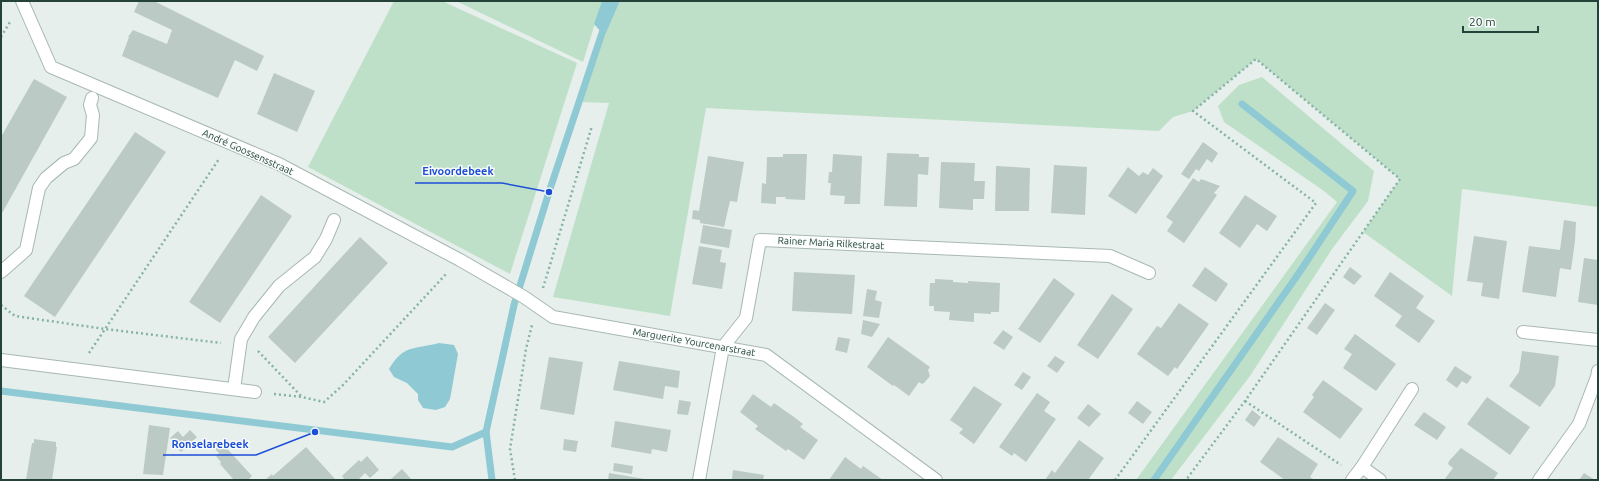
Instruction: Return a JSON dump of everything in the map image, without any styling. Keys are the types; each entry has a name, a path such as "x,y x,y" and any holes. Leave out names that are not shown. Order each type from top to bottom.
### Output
{"street":[{"name":"André Goossensstraat","path":"22,1 51,66 279,164 460,260 524,296"},
{"path":"1,272 26,250 39,188 46,178 64,163 74,159 91,138 93,115 90,105 92,98"},
{"path":"234,389 241,339 254,316 279,286 315,257 326,239 334,220"},
{"name":"Rainer Maria Rilkestraat","path":"699,480 724,347 746,318 760,240 1110,256 1149,273"},
{"name":"Marguerite Yourcenarstraat","path":"524,296 553,317 766,355 936,480"},
{"path":"1523,332 1598,340"},
{"path":"1,360 255,392"},
{"path":"1539,480 1580,424 1598,371"},
{"path":"1380,480 1356,474 1412,389"}],"path":[{"path":"1115,480 1316,203 1193,111 1256,59 1400,179 1245,401 1186,480"},
{"path":"78,370 230,143"},
{"path":"255,392 302,396 324,402 343,385 460,260"},
{"path":"1,305 15,316 105,329 255,347 302,396"},
{"path":"1245,401 1356,474"}],"green space":[{"path":"394,1 442,1 577,63 510,274 308,167"},
{"path":"456,1 602,1 583,62"},
{"path":"616,1 1598,1 1598,207 1462,189 1452,296 1363,232 1400,179 1256,59 1193,111 1173,117 1159,131 706,108 670,316 553,297 609,103 579,102 602,33"},
{"path":"1262,77 1374,171 1368,201 1332,249 1250,376 1171,480 1136,480 1337,202 1324,191 1224,122 1218,106 1239,85"}],"water":[{"path":"602,1 616,1 602,33 594,24"},
{"path":"439,343 454,345 458,354 450,399 445,407 436,410 423,408 418,400 418,394 407,383 394,377 389,369 399,355 410,349"}],"building":[{"path":"139,1 154,1 264,56 257,71 235,60 218,98 122,56 128,37 133,30 167,44 172,30 134,12"},
{"path":"274,73 315,91 297,132 257,114"},
{"path":"34,79 67,97 1,215 1,137"},
{"path":"135,132 166,152 55,317 24,296"},
{"path":"1203,142 1218,153 1212,163 1207,159 1199,171 1196,169 1189,179 1181,174"},
{"path":"887,153 919,154 919,157 929,157 928,175 918,174 917,207 884,206"},
{"path":"783,154 807,154 805,200 776,197 776,204 761,203 762,183 766,184 767,157 783,157"},
{"path":"833,154 862,156 860,204 844,204 845,196 830,195 831,183 828,183 829,172 832,172"},
{"path":"708,156 744,162 737,202 730,201 724,227 700,223 700,220 692,219 693,210 699,211"},
{"path":"941,162 975,163 974,181 985,181 984,199 973,199 973,210 939,208"},
{"path":"1054,165 1087,167 1085,215 1051,213"},
{"path":"996,166 1030,168 1029,211 995,211"},
{"path":"1128,167 1139,176 1143,172 1148,175 1153,168 1163,176 1136,214 1108,196"},
{"path":"1193,178 1199,182 1201,179 1220,186 1214,193 1217,195 1184,243 1167,231 1173,222 1166,217"},
{"path":"261,195 292,216 220,323 189,302"},
{"path":"1245,195 1277,216 1267,231 1257,224 1240,248 1219,233"},
{"path":"1564,220 1576,222 1575,241 1571,270 1560,268 1556,297 1522,292 1529,246 1560,250"},
{"path":"703,225 732,230 729,248 700,243"},
{"path":"1474,236 1507,241 1499,299 1481,296 1483,283 1467,281"},
{"path":"360,237 388,263 295,363 268,337"},
{"path":"699,246 722,250 720,262 726,263 722,289 692,284"},
{"path":"1584,258 1598,260 1598,305 1578,302"},
{"path":"1205,267 1228,284 1216,302 1192,286"},
{"path":"1350,267 1362,276 1354,285 1343,277"},
{"path":"794,272 855,275 852,314 792,311"},
{"path":"1390,272 1424,296 1416,308 1435,321 1419,343 1395,326 1402,316 1374,296"},
{"path":"1054,278 1075,294 1040,343 1018,329"},
{"path":"935,279 968,283 968,281 1000,283 999,312 991,312 991,314 974,313 974,322 949,320 950,312 934,311 934,306 929,306 930,283 935,283"},
{"path":"867,289 877,291 875,300 882,302 879,318 863,316"},
{"path":"1112,294 1133,309 1098,359 1077,345"},
{"path":"1179,303 1209,324 1177,369 1175,367 1168,376 1137,354 1157,326 1161,328"},
{"path":"1325,303 1335,310 1317,335 1307,328"},
{"path":"863,320 880,324 872,337 861,334"},
{"path":"1003,330 1013,337 1004,350 993,343"},
{"path":"1355,334 1396,364 1376,391 1343,368 1352,354 1344,349"},
{"path":"838,337 850,339 847,353 835,350"},
{"path":"888,337 930,367 928,370 930,376 924,383 922,384 919,382 909,396 867,367"},
{"path":"1522,351 1559,356 1555,386 1540,407 1509,386 1519,372"},
{"path":"1055,356 1065,362 1057,373 1047,366"},
{"path":"549,357 583,362 574,415 540,409"},
{"path":"619,361 680,371 678,388 665,386 663,399 613,390"},
{"path":"1455,366 1472,377 1467,384 1462,381 1457,388 1446,380"},
{"path":"1023,372 1031,377 1022,390 1014,385"},
{"path":"1323,380 1363,409 1340,439 1303,412 1314,397 1312,395"},
{"path":"974,386 1002,404 974,444 959,433 963,429 950,420"},
{"path":"1037,393 1050,402 1044,411 1056,419 1026,462 1014,453 1012,456 999,447"},
{"path":"753,394 771,407 774,403 794,417 803,424 800,427 818,440 804,460 788,449 786,451 755,429 758,426 740,412"},
{"path":"1487,397 1530,427 1510,455 1467,424"},
{"path":"679,400 691,402 688,415 677,414"},
{"path":"1137,401 1152,412 1143,424 1128,413"},
{"path":"1088,404 1101,414 1089,427 1077,418"},
{"path":"1252,410 1261,417 1254,427 1245,420"},
{"path":"1424,412 1446,427 1437,440 1414,425"},
{"path":"615,421 671,430 667,452 652,449 651,454 611,447"},
{"path":"149,425 170,428 163,475 143,474"},
{"path":"190,430 197,437 181,452 170,438 178,431 183,437"},
{"path":"1278,437 1318,464 1310,477 1313,479 1312,480 1285,480 1260,462"},
{"path":"34,439 56,442 57,447 52,480 26,480"},
{"path":"564,439 578,441 576,452 563,450"},
{"path":"1079,440 1104,458 1088,480 1045,480 1052,470 1055,473"},
{"path":"221,442 252,476 248,480 234,480 220,464 221,462 216,456 219,453 214,448"},
{"path":"306,447 336,480 265,480 272,474 273,476"},
{"path":"1461,448 1498,473 1493,480 1444,480 1453,468 1448,464 1449,461"},
{"path":"367,456 379,470 370,478 365,473 358,480 345,480 342,476 359,460 361,462"},
{"path":"845,457 861,469 863,466 883,480 829,480"},
{"path":"614,463 633,466 632,474 613,471"},
{"path":"402,469 412,480 390,480"},
{"path":"733,470 764,475 763,480 732,480"},
{"path":"609,473 645,479 645,480 608,480"},
{"path":"1584,473 1595,480 1579,480"}],"waterway":[{"path":"492,480 486,432 514,305 549,192 602,33 616,1"},
{"path":"1154,480 1299,273 1353,191 1242,104"},
{"path":"1,391 452,447 486,432"}],"place":[{"name":"Eivoordebeek","path":"549,192"},
{"name":"Ronselarebeek","path":"315,432"}]}
